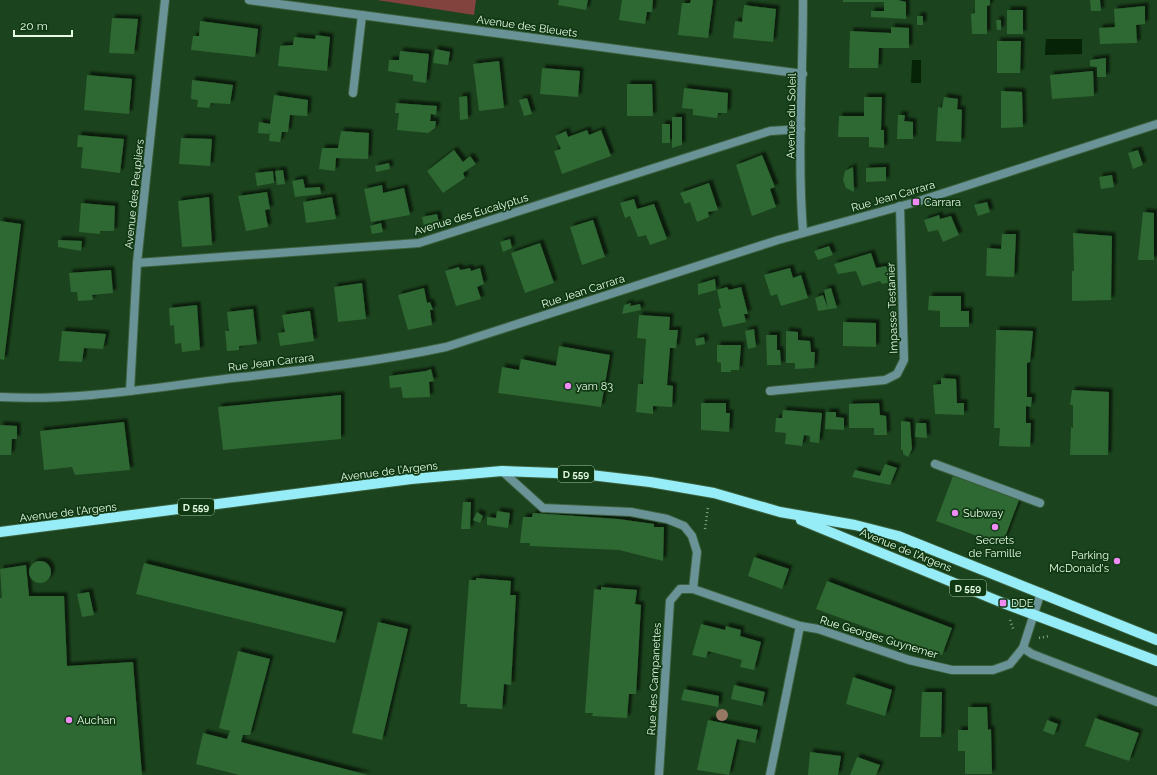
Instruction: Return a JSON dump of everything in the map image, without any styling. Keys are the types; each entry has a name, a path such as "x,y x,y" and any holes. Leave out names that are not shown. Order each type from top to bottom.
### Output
{"main road":[{"name":"Avenue de l'Argens","path":"0,532 105,520 411,479 502,471 582,474 650,482 714,493 780,512 1034,614 1157,661"},
{"name":"Avenue de l'Argens","path":"780,512 855,525 898,536 1041,592 1157,640"}],"street":[{"name":"Avenue des Peupliers","path":"130,391 138,263 164,0"},
{"name":"Avenue des Bleuets","path":"249,0 803,74"},
{"name":"Avenue du Soleil","path":"803,0 801,129 803,232"},
{"path":"353,93 362,15"},
{"name":"Rue Jean Carrara","path":"0,397 33,399 130,391 397,357 446,347 803,232 900,206 1157,124"},
{"name":"Avenue des Eucalyptus","path":"138,263 418,243 770,131 801,129"},
{"name":"Impasse Testanier","path":"770,390 885,380 897,374 904,360 900,206"},
{"path":"935,464 1040,503"},
{"path":"502,471 542,508 632,512 667,519 684,526 692,536 697,552 694,589"},
{"name":"Rue Georges Guynemer","path":"680,589 694,589 800,626 818,629 909,660 952,670 993,670 1010,664 1023,648 1041,592"},
{"name":"Rue des Campanettes","path":"659,775 670,600 680,589"},
{"path":"770,775 800,626"},
{"path":"1023,648 1032,654 1157,702"}],"path":[{"path":"705,530 707,507 714,509"},
{"path":"1006,613 1014,631 1038,638 1047,638 1054,633"}],"shaded area":[{"path":"377,0 476,0 474,15"},
{"path":"1046,39 1082,39 1082,54 1045,55"},
{"path":"912,60 921,60 921,83 911,83"}],"building":[{"path":"559,0 588,0 586,10 558,5"},
{"path":"622,0 653,0 652,12 647,12 645,24 619,20"},
{"path":"691,0 713,0 708,38 678,35 682,3 690,3"},
{"path":"843,0 898,0 906,2 906,19 871,17 871,11 884,11 884,2 843,2"},
{"path":"975,0 990,0 990,5 987,6 987,34 972,34 971,14 975,13"},
{"path":"1090,0 1100,0 1101,11 1091,11"},
{"path":"744,5 776,9 773,42 733,38 735,21 742,22"},
{"path":"1145,6 1145,24 1136,25 1137,43 1100,44 1099,28 1115,27 1114,9"},
{"path":"1007,10 1023,10 1023,34 1007,34"},
{"path":"917,16 923,16 923,25 917,25"},
{"path":"112,18 138,19 134,54 109,53"},
{"path":"996,20 1001,20 1001,30 997,30"},
{"path":"200,21 258,29 255,57 191,50 193,36 199,36"},
{"path":"891,27 909,28 909,48 879,48 878,68 849,68 850,31 891,33"},
{"path":"316,35 330,37 327,71 278,66 280,46 293,45 294,37 315,39"},
{"path":"997,41 1021,41 1020,73 997,73"},
{"path":"435,49 450,52 448,65 433,63"},
{"path":"400,51 429,54 426,83 413,81 413,75 388,71 389,60 399,60"},
{"path":"1106,58 1106,77 1097,77 1097,67 1090,66 1090,60"},
{"path":"499,61 504,108 479,111 473,64"},
{"path":"542,68 580,71 578,97 540,94"},
{"path":"1093,71 1094,96 1052,99 1050,75"},
{"path":"87,75 132,79 129,114 84,110"},
{"path":"192,80 233,85 230,104 211,103 209,108 197,107 198,100 191,99"},
{"path":"627,84 652,84 653,116 627,116"},
{"path":"684,88 728,93 727,113 718,113 717,118 693,115 693,109 682,108"},
{"path":"1001,91 1022,92 1023,127 1001,128"},
{"path":"274,95 308,100 307,116 290,115 288,132 282,132 280,142 269,141 270,129 269,134 258,133 259,122 270,124"},
{"path":"467,96 468,119 460,120 459,97"},
{"path":"864,97 882,97 881,130 884,130 884,148 869,147 869,137 838,137 839,116 864,116"},
{"path":"944,97 958,99 957,109 962,110 961,142 936,141 938,107 942,108"},
{"path":"527,98 532,114 524,116 519,100"},
{"path":"396,103 437,106 436,115 431,114 430,121 436,121 435,128 428,133 397,130 399,113 395,113"},
{"path":"898,115 905,115 904,121 913,122 913,139 897,139"},
{"path":"672,117 682,117 682,145 672,148"},
{"path":"662,124 670,124 670,143 662,143"},
{"path":"587,130 589,135 601,130 611,156 562,174 554,151 561,149 555,136 566,131 568,137"},
{"path":"341,131 369,133 368,159 336,158 335,171 319,169 322,148 338,148"},
{"path":"78,135 124,139 120,173 81,168 83,147 77,147"},
{"path":"181,138 212,139 210,166 179,164"},
{"path":"454,150 463,162 470,156 476,164 463,173 465,178 443,193 427,171"},
{"path":"1138,150 1143,165 1133,169 1128,153"},
{"path":"762,155 775,187 770,189 776,207 752,216 736,165"},
{"path":"389,163 390,169 376,172 375,166"},
{"path":"853,167 854,192 846,188 843,180 845,171"},
{"path":"886,167 886,181 866,182 866,168"},
{"path":"283,170 285,184 277,185 275,171"},
{"path":"273,171 274,183 257,186 255,173"},
{"path":"1112,175 1114,187 1101,189 1099,177"},
{"path":"303,179 305,188 320,187 321,194 295,197 292,181"},
{"path":"709,183 718,210 708,212 709,217 697,222 690,202 685,204 680,193"},
{"path":"382,185 383,193 404,188 410,215 371,222 364,189"},
{"path":"267,192 270,209 265,210 268,227 246,231 238,196"},
{"path":"209,197 212,245 182,247 178,201"},
{"path":"332,197 336,219 306,223 303,202"},
{"path":"634,199 637,209 654,204 667,239 650,245 646,235 638,237 630,216 625,218 620,203"},
{"path":"987,202 990,212 978,216 974,205"},
{"path":"81,203 115,206 114,231 100,231 100,234 79,232"},
{"path":"1143,212 1154,213 1154,260 1138,260"},
{"path":"437,214 439,223 424,226 422,217"},
{"path":"939,215 940,219 951,216 959,235 943,242 938,230 928,232 924,220"},
{"path":"593,220 605,257 582,265 570,227"},
{"path":"0,221 21,224 4,360 0,359"},
{"path":"381,223 383,232 372,234 370,226"},
{"path":"1073,233 1112,236 1111,300 1072,301 1072,271 1074,271"},
{"path":"1002,234 1016,234 1014,277 986,276 987,248 1001,249"},
{"path":"510,239 512,248 503,252 500,242"},
{"path":"58,240 82,241 81,251 58,247"},
{"path":"540,243 554,283 525,293 511,253"},
{"path":"829,246 833,255 818,260 814,251"},
{"path":"871,253 876,268 886,266 892,282 882,284 880,281 862,286 856,271 838,274 834,264"},
{"path":"459,267 460,270 470,268 471,271 480,268 484,284 477,287 481,299 456,306 445,271"},
{"path":"790,268 793,278 801,275 808,298 781,306 777,294 771,296 764,275"},
{"path":"111,270 113,293 92,295 93,300 78,301 77,292 71,292 69,273"},
{"path":"715,279 716,290 698,295 698,284"},
{"path":"362,283 366,319 338,322 334,287"},
{"path":"727,287 729,290 741,287 748,314 744,314 746,322 723,327 718,309 721,308 717,290"},
{"path":"424,288 427,303 430,302 433,310 430,310 432,325 408,330 398,295"},
{"path":"831,288 837,308 818,311 815,298 823,295 828,309 824,290"},
{"path":"929,296 961,296 961,311 969,311 969,327 940,327 940,311 928,310"},
{"path":"631,303 630,306 640,304 641,310 622,314 624,305"},
{"path":"197,305 200,350 182,352 181,343 175,344 174,325 170,326 169,308"},
{"path":"253,309 257,344 239,346 239,350 227,351 225,331 229,331 227,312"},
{"path":"310,311 314,341 280,346 278,333 285,332 282,315"},
{"path":"639,315 670,317 669,330 678,330 676,348 670,348 667,385 673,386 672,407 653,406 653,414 636,412 638,384 643,384 646,339 637,338"},
{"path":"843,322 876,323 876,347 843,346"},
{"path":"754,329 756,347 748,349 745,331"},
{"path":"996,330 1033,331 1030,362 1027,363 1027,397 1032,397 1031,407 1026,406 1026,423 1031,423 1030,447 999,446 1000,428 994,428"},
{"path":"62,331 106,334 103,349 84,348 82,362 59,361"},
{"path":"786,331 798,332 798,340 810,341 811,352 815,352 814,368 795,369 795,363 786,363"},
{"path":"766,335 777,335 777,350 780,350 781,365 767,365"},
{"path":"704,337 705,344 696,346 695,339"},
{"path":"717,345 741,345 739,370 721,372 721,363 717,362"},
{"path":"559,346 610,355 601,407 498,393 502,367 519,370 521,359 556,366"},
{"path":"431,369 434,381 429,382 430,397 403,398 401,387 390,388 389,376"},
{"path":"941,378 956,379 957,403 964,403 964,415 935,414 933,385 941,384"},
{"path":"1072,390 1109,392 1108,455 1070,455 1071,427 1073,428 1073,405 1070,405"},
{"path":"341,395 341,439 223,450 218,407"},
{"path":"701,403 726,403 726,413 730,413 729,432 701,430"},
{"path":"879,403 880,415 886,416 887,435 874,435 874,428 849,428 849,404"},
{"path":"783,410 822,413 819,443 810,442 810,436 804,435 802,446 785,444 786,433 775,432 776,418 782,418"},
{"path":"826,412 836,412 836,417 844,418 844,430 825,429"},
{"path":"901,421 910,422 912,449 908,457 903,454 903,450 901,450"},
{"path":"124,422 130,470 75,475 72,467 44,470 40,431"},
{"path":"916,423 926,423 927,438 915,437"},
{"path":"0,425 17,426 17,439 12,439 11,455 0,455"},
{"path":"885,464 897,468 890,485 852,477 855,470 880,476"},
{"path":"953,476 1019,500 1002,545 936,521"},
{"path":"463,502 471,502 470,529 461,529"},
{"path":"497,511 510,513 508,528 487,525 487,517 496,518"},
{"path":"477,512 483,516 480,523 473,520"},
{"path":"533,513 618,519 654,524 654,527 664,527 663,561 619,550 530,546 530,543 520,543 523,517 532,517"},
{"path":"754,557 789,569 782,589 748,576"},
{"path":"40,561 48,564 51,572 48,580 40,583 32,580 29,572 32,564"},
{"path":"144,563 343,612 335,643 136,594"},
{"name":"Auchan","path":"26,565 29,596 64,596 67,666 133,662 142,775 0,775 0,598 2,598 0,569"},
{"path":"476,578 511,581 510,595 516,595 511,685 504,684 502,709 467,707 467,704 460,704 469,580 476,580"},
{"path":"827,581 952,628 942,655 816,609"},
{"path":"601,587 637,590 635,604 641,605 636,694 629,694 627,718 592,716 593,713 585,713 594,589 601,590"},
{"path":"89,592 94,615 82,617 77,594"},
{"path":"378,622 408,629 382,740 352,733"},
{"path":"701,624 725,630 726,626 741,630 740,636 761,642 754,670 740,667 742,660 708,651 706,658 692,655"},
{"path":"238,651 270,659 250,735 243,735 241,742 368,775 239,775 196,764 203,733 227,739 230,731 219,728"},
{"path":"853,677 892,690 885,716 846,704"},
{"path":"734,685 765,692 762,706 731,699"},
{"path":"684,689 719,696 718,707 681,700"},
{"path":"922,692 942,692 941,737 920,737"},
{"path":"968,707 987,707 988,730 991,729 992,774 965,774 965,751 958,751 958,730 968,730"},
{"path":"1095,718 1139,733 1129,761 1085,746"},
{"path":"708,720 758,730 755,743 737,739 729,775 697,770"},
{"path":"1047,720 1058,724 1054,735 1043,731"},
{"path":"810,752 841,756 838,775 808,775"},
{"path":"857,757 880,765 876,775 850,775"}],"place":[{"name":"Carrara","path":"916,202"},
{"name":"yam 83","path":"568,386"},
{"name":"Subway","path":"955,513"},
{"name":"Secrets de Famille","path":"995,527"},
{"name":"Parking McDonald's","path":"1117,561"},
{"name":"DDE","path":"1003,603"},
{"name":"Auchan","path":"69,720"}]}
